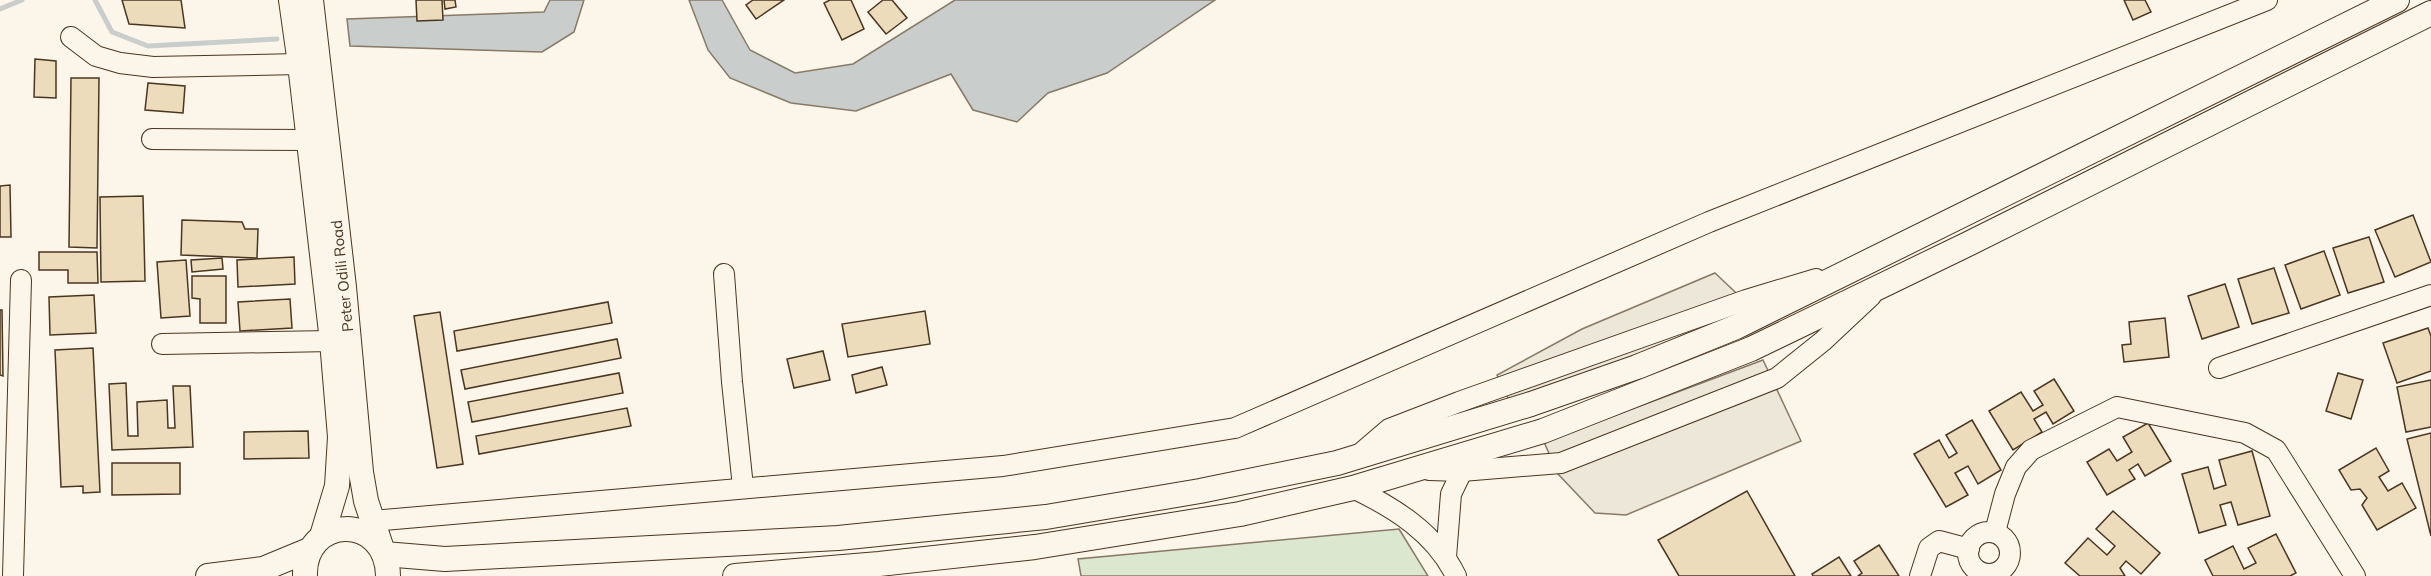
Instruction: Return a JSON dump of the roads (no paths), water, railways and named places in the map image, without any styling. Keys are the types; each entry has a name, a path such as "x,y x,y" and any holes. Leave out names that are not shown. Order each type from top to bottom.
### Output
{"main road":[{"name":"Peter Odili Road","path":"291,0 332,341 340,437 340,466 334,496 316,543 304,564 305,576"},
{"name":"Peter Odili Road","path":"311,0 344,287 361,472 372,521 385,560"},
{"path":"208,576 262,569 316,543 335,530 350,528 364,532 376,541 385,560 445,559 838,538 1046,517 1200,491 1357,457 1531,404 1637,367 1736,327 2397,0"},
{"path":"735,576 879,564 1035,547 1240,514 1353,488 1414,470 1466,462 1751,350 2431,13"}],"street":[{"path":"372,521 1003,466 1235,428 1709,222 2267,0"},
{"path":"71,37 96,56 120,63 153,66 300,64"},
{"path":"152,139 309,140"},
{"path":"724,274 743,487"},
{"path":"13,576 21,280"},
{"path":"1446,557 1451,494 1466,462 1561,463 1777,378 1823,341 1881,287"},
{"path":"2219,368 2431,295"},
{"path":"162,344 332,341"},
{"path":"1995,532 2012,476 2016,467 2031,450 2117,407 2245,433 2276,450 2355,576"},
{"path":"1353,488 1398,512 1446,557 1456,576"},
{"path":"1995,532 2004,538 2010,550 2008,564 2002,573 1990,574 1977,570 1969,558 1969,549 1978,534 1995,532"},
{"path":"1920,576 1929,548 1939,541 1969,549"}],"waterway":[{"path":"0,9 22,0"},
{"path":"95,0 112,32 148,46 277,39"}]}
